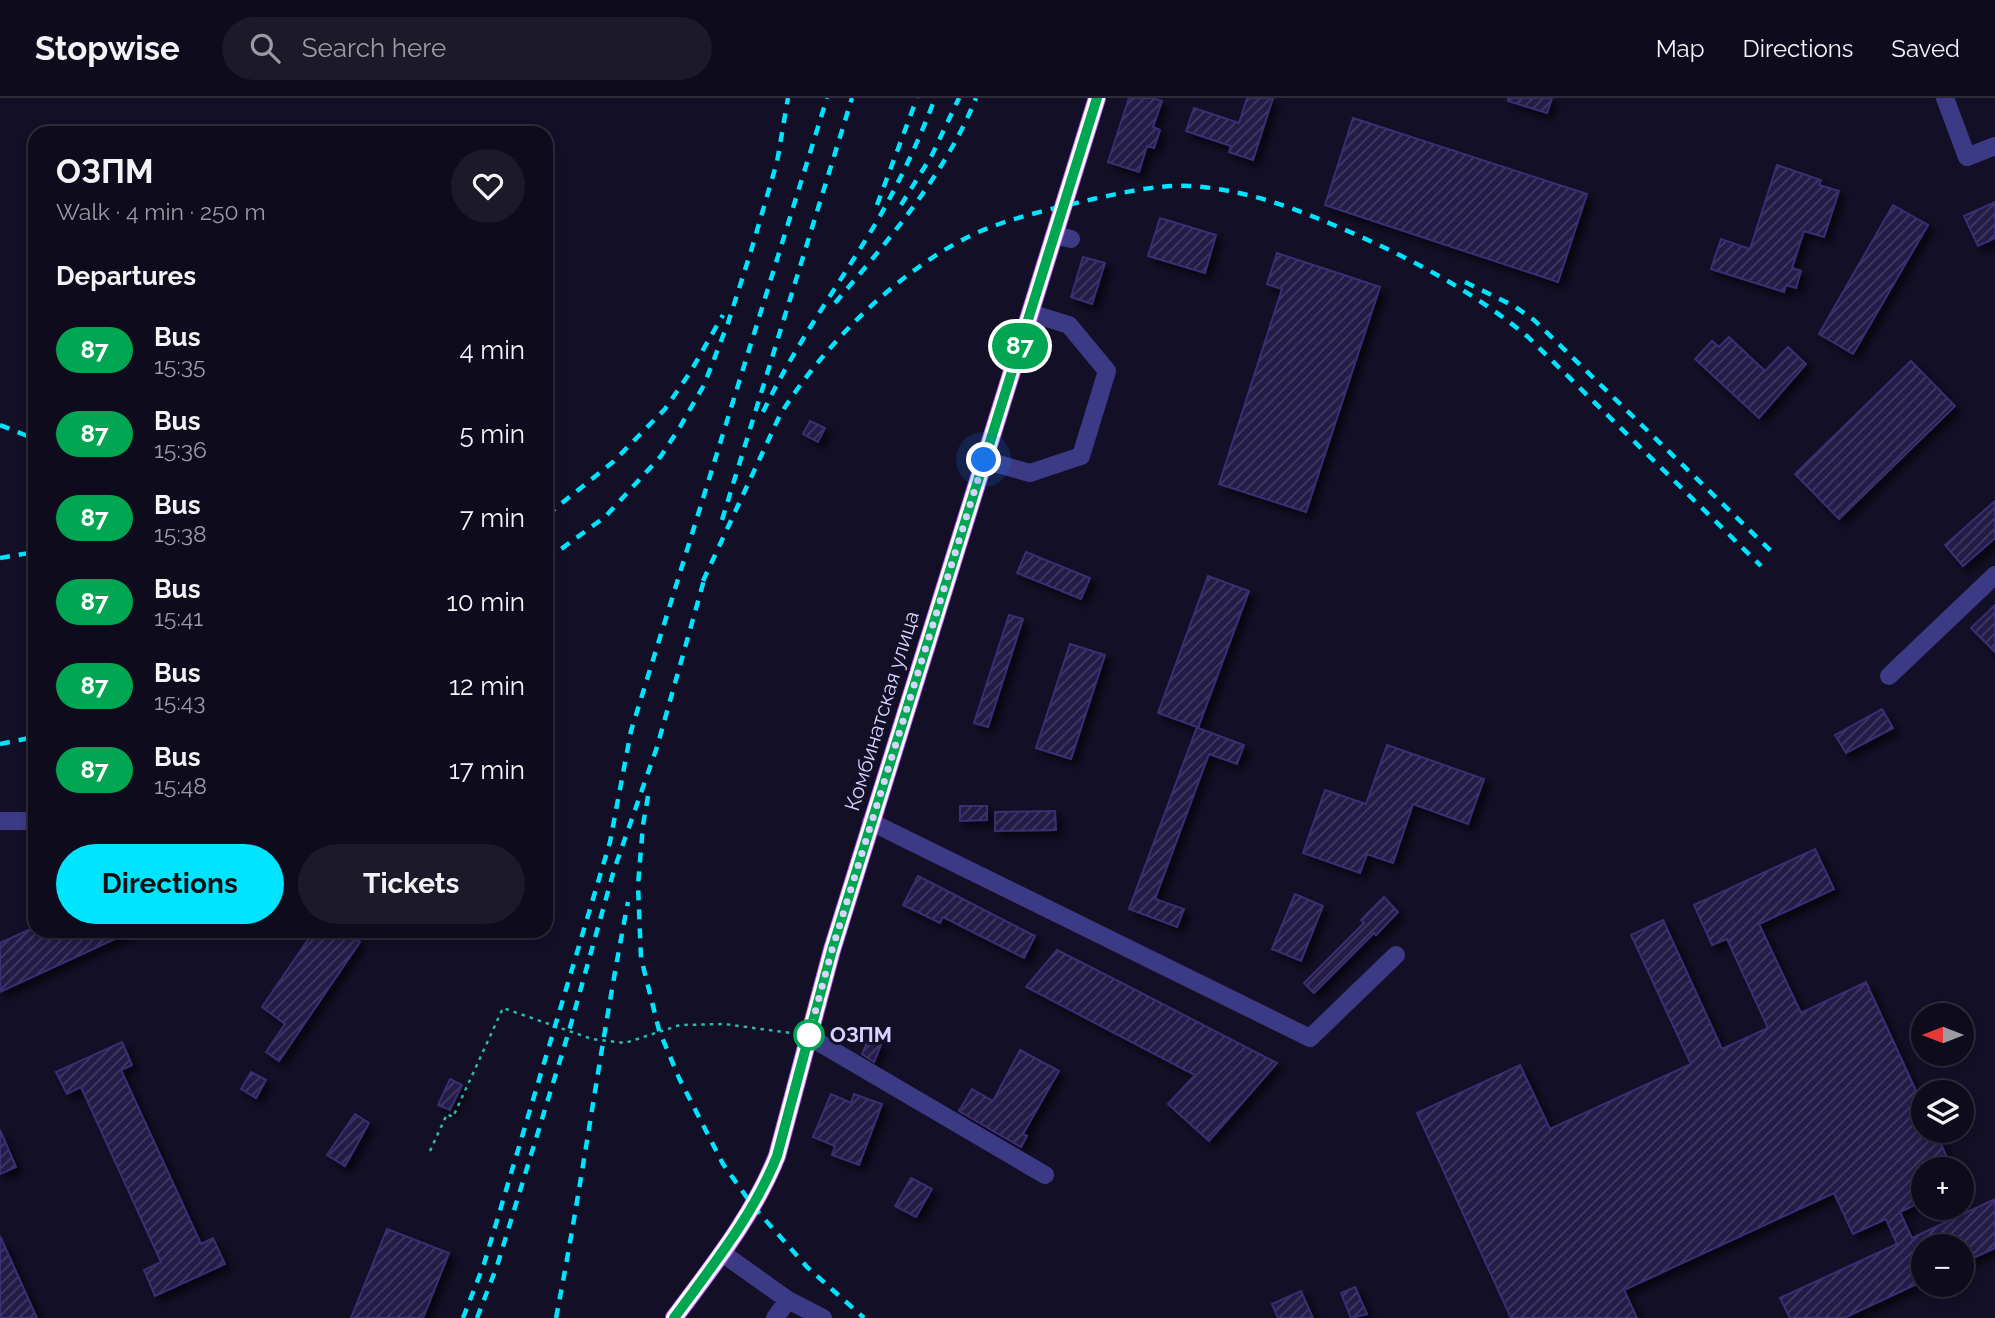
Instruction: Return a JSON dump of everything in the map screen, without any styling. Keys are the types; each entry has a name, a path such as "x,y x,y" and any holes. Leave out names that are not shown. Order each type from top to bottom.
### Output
{"main road":[{"name":"Комбинатская улица","path":"674,1318 722,1253 770,1174 785,1130 832,950 984,460 1030,313 1063,237 1097,98"}],"street":[{"path":"1945,98 1967,157 1995,146"},
{"path":"984,460 1030,473 1081,456 1107,371 1069,326 1030,313"},
{"path":"1889,676 1995,575"},
{"path":"0,821 28,820"},
{"path":"872,822 1310,1038 1396,955"},
{"path":"808,1036 1045,1175"},
{"path":"722,1253 788,1300 823,1318"},
{"path":"775,1318 788,1300"}],"path":[{"path":"430,1151 447,1114 453,1116 503,1008 592,1039 625,1043 680,1025 724,1024 808,1036"}],"building":[{"path":"1129,98 1153,98 1162,101 1153,127 1160,130 1154,148 1147,146 1139,172 1108,162"},
{"path":"1247,98 1273,98 1253,160 1229,152 1231,146 1186,131 1194,108 1239,123"},
{"path":"1508,98 1552,98 1547,113 1508,101"},
{"path":"1353,118 1587,194 1558,282 1325,205"},
{"path":"1777,165 1821,180 1819,185 1839,191 1824,237 1804,231 1792,268 1801,271 1796,288 1786,285 1784,292 1711,269 1721,239 1750,249"},
{"path":"1995,202 1995,238 1978,246 1964,216"},
{"path":"1893,205 1928,225 1853,354 1819,334"},
{"path":"1160,218 1216,235 1205,273 1148,256"},
{"path":"1277,253 1380,287 1306,512 1219,484 1282,289 1267,284"},
{"path":"1083,257 1105,263 1092,304 1071,297"},
{"path":"1729,337 1765,371 1788,347 1806,364 1759,418 1695,359 1712,341 1719,347"},
{"path":"1911,361 1955,406 1839,519 1795,474"},
{"path":"810,421 825,428 818,442 803,434"},
{"path":"1995,501 1995,538 1963,566 1945,545"},
{"path":"1026,552 1090,578 1081,599 1017,573"},
{"path":"1208,576 1249,591 1198,728 1244,745 1237,764 1209,754 1155,899 1184,909 1177,927 1129,909 1197,727 1158,713"},
{"path":"1995,605 1995,652 1971,628"},
{"path":"1009,615 1023,619 988,727 974,723"},
{"path":"1070,644 1105,655 1071,759 1036,748"},
{"path":"1882,709 1893,728 1846,753 1835,735"},
{"path":"1387,745 1484,779 1468,824 1413,804 1393,863 1367,854 1360,873 1303,853 1325,790 1366,804"},
{"path":"960,806 987,806 987,820 960,821"},
{"path":"1055,811 1056,830 995,831 995,812"},
{"path":"1815,849 1834,889 1759,924 1801,1013 1866,982 1911,1080 1911,1143 1941,1143 1947,1157 1911,1157 1911,1207 1900,1212 1911,1236 1911,1287 1844,1318 1790,1318 1780,1298 1897,1244 1886,1219 1853,1234 1834,1193 1624,1290 1637,1318 1511,1318 1417,1113 1520,1065 1550,1129 1691,1064 1631,935 1663,920 1722,1049 1768,1028 1727,939 1712,945 1694,905"},
{"path":"918,876 1035,936 1024,958 943,917 940,923 903,905"},
{"path":"1295,894 1323,906 1301,961 1272,949"},
{"path":"1384,897 1398,912 1314,993 1304,983 1364,923 1361,920"},
{"path":"28,930 28,938 117,938 0,992 0,943"},
{"path":"309,938 355,938 360,942 279,1061 266,1052 285,1024 262,1007"},
{"path":"1057,950 1277,1063 1209,1141 1168,1104 1195,1075 1026,987"},
{"path":"868,1040 881,1045 874,1062 862,1054"},
{"path":"122,1042 132,1065 121,1070 201,1244 213,1238 225,1264 155,1296 144,1270 161,1262 81,1087 67,1094 56,1072"},
{"path":"1020,1050 1059,1071 1023,1134 1027,1136 1021,1147 959,1111 972,1089 993,1101"},
{"path":"251,1072 266,1080 256,1098 241,1089"},
{"path":"450,1079 462,1085 450,1110 438,1105"},
{"path":"831,1094 851,1103 854,1094 882,1104 859,1165 832,1155 835,1146 813,1137"},
{"path":"355,1114 369,1123 345,1166 327,1155"},
{"path":"0,1130 16,1167 0,1174"},
{"path":"911,1178 932,1189 916,1217 895,1206"},
{"path":"1995,1199 1995,1248 1974,1258 1974,1234 1921,1234 1950,1220 1974,1220 1974,1209"},
{"path":"387,1229 449,1253 423,1318 351,1318"},
{"path":"0,1236 37,1318 0,1318"},
{"path":"1355,1287 1367,1314 1351,1318 1341,1293"},
{"path":"1301,1291 1313,1318 1278,1318 1272,1304"}],"railway":[{"path":"553,555 605,517 661,456 704,385 728,323 751,251 777,162 788,98"},
{"path":"463,1318 484,1264 610,842 631,731 827,98"},
{"path":"722,520 852,98"},
{"path":"877,205 917,98"},
{"path":"763,412 803,339 862,246 901,177 935,98"},
{"path":"901,205 932,155 959,98"},
{"path":"835,303 895,231 932,180 976,98"},
{"path":"703,581 780,415 819,361 842,335 895,285 923,264 981,231 1093,199 1168,186 1214,188 1292,209 1397,254 1465,291 1528,337 1761,566"},
{"path":"1465,282 1514,306 1534,320 1773,553"},
{"path":"553,510 613,462 665,409 691,371 723,315"},
{"path":"0,425 28,436"},
{"path":"0,558 28,553"},
{"path":"477,1318 497,1266 569,1031 614,870 657,747 706,573"},
{"path":"0,744 28,738"},
{"path":"648,796 638,885 641,958 659,1030 679,1078 723,1164 753,1206 807,1267 864,1318"},
{"path":"556,1318 628,902"}],"bus line":[{"name":"87","path":"674,1318 753,1206 777,1156 832,950 1097,98"}],"place":[{"name":"ОЗПМ","path":"809,1035"}],"route":[{"path":"809,1035 832,950 984,460"}]}
